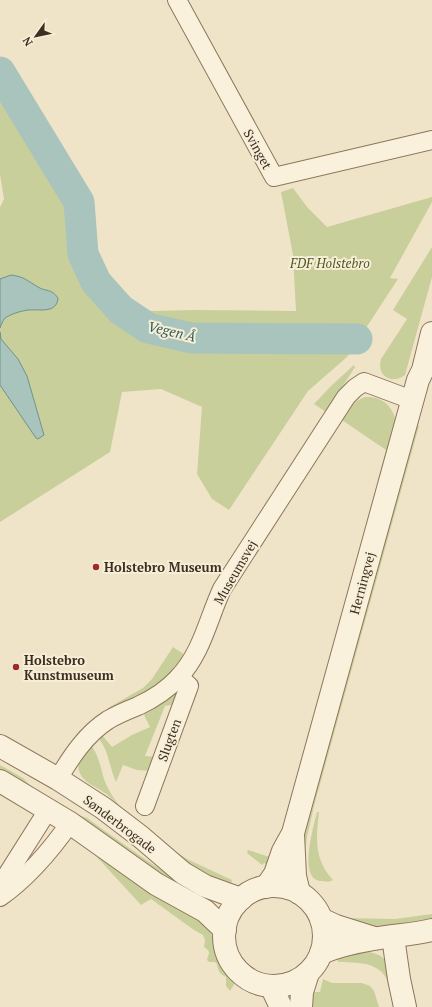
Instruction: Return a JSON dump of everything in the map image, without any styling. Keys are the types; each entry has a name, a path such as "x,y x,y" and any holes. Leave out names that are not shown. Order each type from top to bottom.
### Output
{"street":[{"name":"Svinget","path":"177,0 274,177 432,140"},
{"name":"Herningvej","path":"269,885 283,851 293,833 412,400 418,380 423,370 432,333"},
{"name":"Museumsvej","path":"58,779 74,753 98,727 113,717 155,697 170,686 193,660 202,643 214,606 222,589 346,397 364,382 412,400"},
{"name":"Slugten","path":"145,806 188,686 179,677"},
{"name":"Sønderbrogade","path":"0,746 58,779 103,808 135,832 183,873 205,886 241,899"},
{"path":"0,758 52,791 55,807 0,886"},
{"path":"0,781 55,807 70,823 50,850 11,889 0,897"},
{"path":"55,807 75,805 92,814 134,844 183,873"},
{"name":"Sønderbrogade","path":"70,823 156,884 205,911 225,930"},
{"name":"Herningvej","path":"293,833 295,876 303,896"},
{"path":"301,1007 304,978 321,954 324,941 325,924 315,908 303,896 286,888 269,885 253,891 241,899 230,913 225,930 226,948 229,957 240,972 254,982 271,986 286,984 304,978"},
{"path":"325,924 384,938"},
{"path":"321,954 337,946 432,930"},
{"path":"384,938 399,979 406,1007"},
{"path":"271,986 281,1007"}],"green space":[{"name":"FDF Holstebro","path":"0,90 69,197 90,286 113,312 193,310 296,311 293,255 281,192 293,188 308,208 327,227 432,197 432,202 390,278 398,279 347,357 308,391 229,510 212,499 197,474 202,407 161,389 122,392 110,452 0,522 0,207 4,199 0,175"},
{"path":"432,247 432,277 405,375 400,378 390,379 383,374 381,370 381,359 407,319 393,310"},
{"path":"354,365 355,367 326,412 314,404 331,386"},
{"path":"365,397 377,398 386,403 395,416 396,422 380,481 378,480 386,450 342,420 351,406"},
{"path":"417,424 419,426 314,806 307,837 304,861 303,836"},
{"path":"173,647 185,655 169,674 142,694 110,710 108,708 143,688 152,679"},
{"path":"180,688 177,704 165,706 145,756 157,757 153,771 137,770 123,765 116,782 107,753 98,738 102,735 112,747 132,735 150,727 144,715 145,713 166,700"},
{"path":"90,744 97,756 108,789 127,815 127,819 113,799 85,780 81,775 78,763"},
{"path":"0,765 23,778 36,791 0,770"},
{"path":"317,812 319,812 317,840 319,856 322,864 333,880 327,882 313,878 310,871 309,850"},
{"path":"79,815 87,818 164,871 213,899 210,903 170,882 79,817"},
{"path":"159,842 189,860 232,880 230,886 189,866"},
{"path":"248,850 276,859 271,868 264,863 262,865 247,853"},
{"path":"97,854 195,916 206,925 211,934 216,955 220,964 235,983 230,991 226,986 226,977 219,972 217,964 207,960 209,953 204,947 205,940 203,935 151,899 141,905 96,856"},
{"path":"432,914 432,921 393,927 370,928 344,918 395,919"},
{"path":"352,951 373,953 382,957 388,966 390,986 386,978 376,968 362,963 339,962 335,958"},
{"path":"323,979 332,983 362,983 370,986 374,991 379,1007 310,1007 313,992 320,992"}],"water":[{"path":"11,275 23,278 41,288 51,291 58,298 57,303 51,309 25,310 9,316 4,319 0,328 0,279"},
{"path":"0,332 1,339 18,359 27,376 44,435 38,439 0,385"}],"waterway":[{"name":"Vegen Å","path":"0,72 79,202 83,254 96,282 121,310 148,328 191,338 357,339"}],"place":[{"name":"Holstebro Museum","path":"96,567"},
{"name":"Holstebro Kunstmuseum","path":"16,667"}]}
